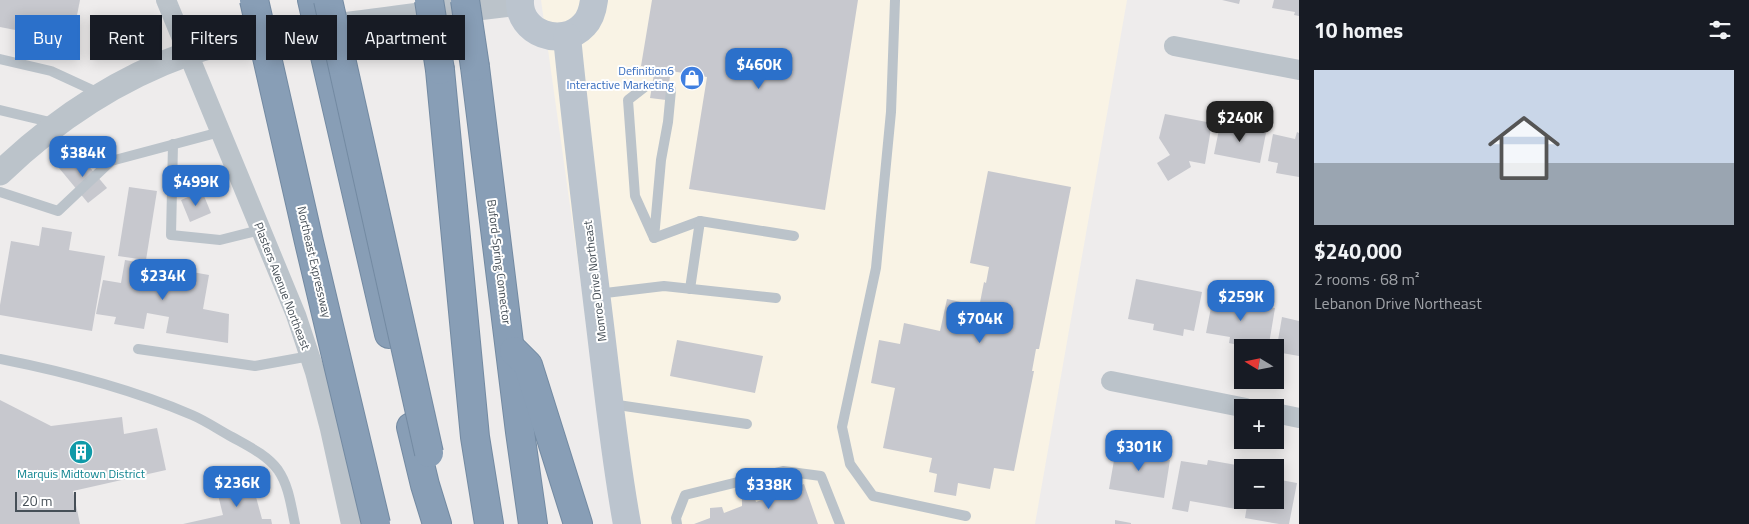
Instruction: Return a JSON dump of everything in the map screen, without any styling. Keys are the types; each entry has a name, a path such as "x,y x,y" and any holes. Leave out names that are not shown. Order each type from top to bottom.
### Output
{"highway":[{"name":"Northeast Expressway","path":"254,0 304,223 376,524"},
{"path":"312,0 315,15"},
{"path":"328,0 380,239 447,524"},
{"path":"429,0 440,70 474,428 489,524"},
{"name":"Buford-Spring Connector","path":"465,0 520,432 534,524"},
{"path":"324,60 404,400 425,485 437,524"},
{"path":"510,347 528,365 578,524"}],"main road":[{"path":"519,2 524,17 530,26 540,33 552,37 567,37 585,25 592,10 594,0"},
{"name":"Monroe Drive Northeast","path":"567,37 596,294 619,478 627,524"}],"street":[{"name":"Plasters Avenue Northeast","path":"166,0 172,15"},
{"path":"337,25 519,2"},
{"path":"1174,46 1299,70"},
{"path":"0,173 23,151 58,123 102,94 141,73 173,60"},
{"name":"Plasters Avenue Northeast","path":"190,60 296,315 310,356 330,430 351,524"},
{"path":"1111,382 1234,406"},
{"path":"1284,415 1299,418"}],"lane":[{"path":"895,0 891,112 876,268 842,427 850,464 873,496 966,516"},
{"path":"0,59 51,72 102,94"},
{"path":"646,86 628,100 635,196 654,238"},
{"path":"654,238 670,90"},
{"path":"0,110 58,123"},
{"path":"0,192 58,211 111,161 220,132"},
{"path":"173,144 171,234 220,240 260,230"},
{"path":"690,289 700,220"},
{"path":"654,238 700,220 794,236"},
{"path":"596,294 664,286 776,298"},
{"path":"138,349 255,366 310,356"},
{"path":"0,359 48,368 120,388 194,416 245,445 273,465 286,484 295,524"},
{"path":"610,404 747,424"},
{"path":"677,524 676,518 685,495 782,471 821,476 840,524"}],"shaded area":[{"path":"541,0 1127,0 1035,524 615,524"}],"building":[{"path":"0,0 80,0 77,15 15,15 15,30 0,27"},
{"path":"652,0 858,0 825,210 689,189 707,77 671,71 666,100 650,98 655,68 641,66"},
{"path":"1222,0 1240,0 1239,4"},
{"path":"1274,0 1299,0 1299,16 1294,15 1295,12 1272,8"},
{"path":"1165,114 1212,123 1205,164 1189,161 1191,167 1168,181 1157,163 1170,155 1159,138"},
{"path":"1221,120 1240,124 1239,128 1266,133 1260,163 1214,154"},
{"path":"1297,132 1299,133 1299,177 1276,173 1278,163 1268,161 1273,134 1295,139"},
{"path":"77,152 107,188 88,203 59,168"},
{"path":"988,171 1071,187 1039,349 1036,349 1032,371 1034,371 1014,471 994,468 990,489 958,483 956,496 934,492 937,474 929,472 932,458 883,448 895,388 871,383 879,340 900,344 904,323 940,331 947,299 961,302 957,323 978,326 978,323 976,323 989,267 970,263"},
{"path":"129,187 157,191 146,260 118,256"},
{"path":"202,191 211,213 190,222 181,200"},
{"path":"42,227 72,232 69,250 105,256 92,331 0,315 11,241 39,246"},
{"path":"125,260 209,275 203,309 229,314 228,343 166,333 169,317 147,313 144,329 114,324 116,317 96,314 103,280 121,283"},
{"path":"1136,279 1202,292 1194,331 1184,329 1183,336 1153,330 1154,324 1128,319"},
{"path":"1213,297 1275,308 1270,339 1234,339 1234,344 1229,343 1230,337 1206,333"},
{"path":"1282,317 1299,321 1299,356 1284,353 1284,339 1278,339"},
{"path":"677,340 763,356 755,393 670,376"},
{"name":"Marquis Midtown District","path":"0,400 51,426 122,417 124,434 157,428 166,470 73,491 80,524 0,524"},
{"path":"1117,443 1146,448 1145,456 1170,460 1164,498 1109,489"},
{"path":"1208,460 1234,465 1234,509 1190,501 1188,512 1172,509 1181,461 1207,465"},
{"path":"1284,481 1297,483 1289,524 1245,518 1246,509 1284,509"},
{"path":"804,484 818,524 694,524 710,518 710,508 722,507 724,513 742,506 742,496 754,495 756,502"},
{"path":"253,486 262,519 271,519 272,524 183,524 223,515 217,491"},
{"path":"1115,520 1131,523 1131,524 1115,524"}],"place":[{"name":"Definition6 Interactive Marketing","path":"692,78"},
{"name":"Marquis Midtown District","path":"81,452"}]}
